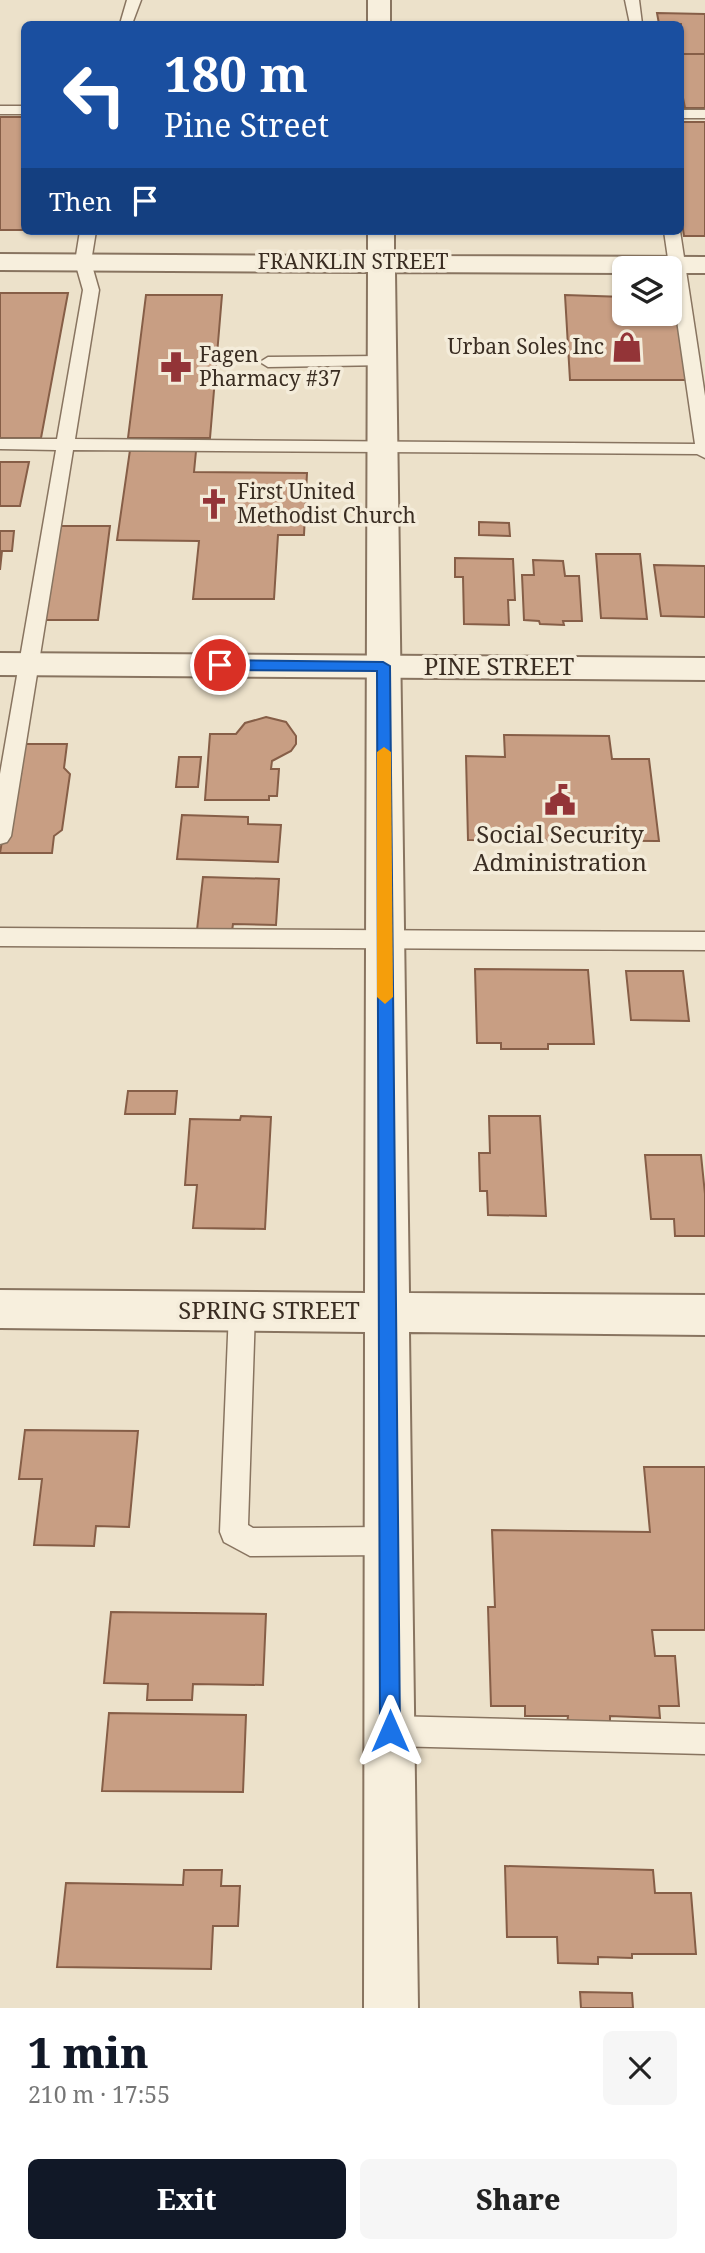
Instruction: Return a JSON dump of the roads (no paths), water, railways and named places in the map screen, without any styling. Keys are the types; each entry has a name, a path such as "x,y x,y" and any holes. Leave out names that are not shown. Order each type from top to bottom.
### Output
{"street":[{"path":"379,0 379,21"},
{"path":"381,246 391,2008"},
{"name":"FRANKLIN STREET","path":"0,262 83,262 381,246 612,260"},
{"name":"FRANKLIN STREET","path":"682,264 705,265"},
{"name":"PINE STREET","path":"15,664 705,669"},
{"name":"SPRING STREET","path":"0,1309 705,1315"}],"lane":[{"path":"127,21 134,0"},
{"path":"632,0 636,21"},
{"path":"0,110 21,110"},
{"path":"684,114 705,114"},
{"path":"0,836 15,664 67,445 91,290 83,262 87,235"},
{"path":"673,235 676,256"},
{"path":"0,444 705,451 682,297"},
{"path":"268,362 382,361"},
{"path":"0,937 705,941"},
{"path":"242,1311 234,1532 250,1542 388,1541"},
{"path":"390,1731 705,1739"}],"place":[{"name":"Urban Soles Inc","path":"627,347"},
{"name":"Fagen Pharmacy #37","path":"176,367"},
{"name":"First United Methodist Church","path":"214,504"},
{"name":"Social Security Administration","path":"560,800"}]}
